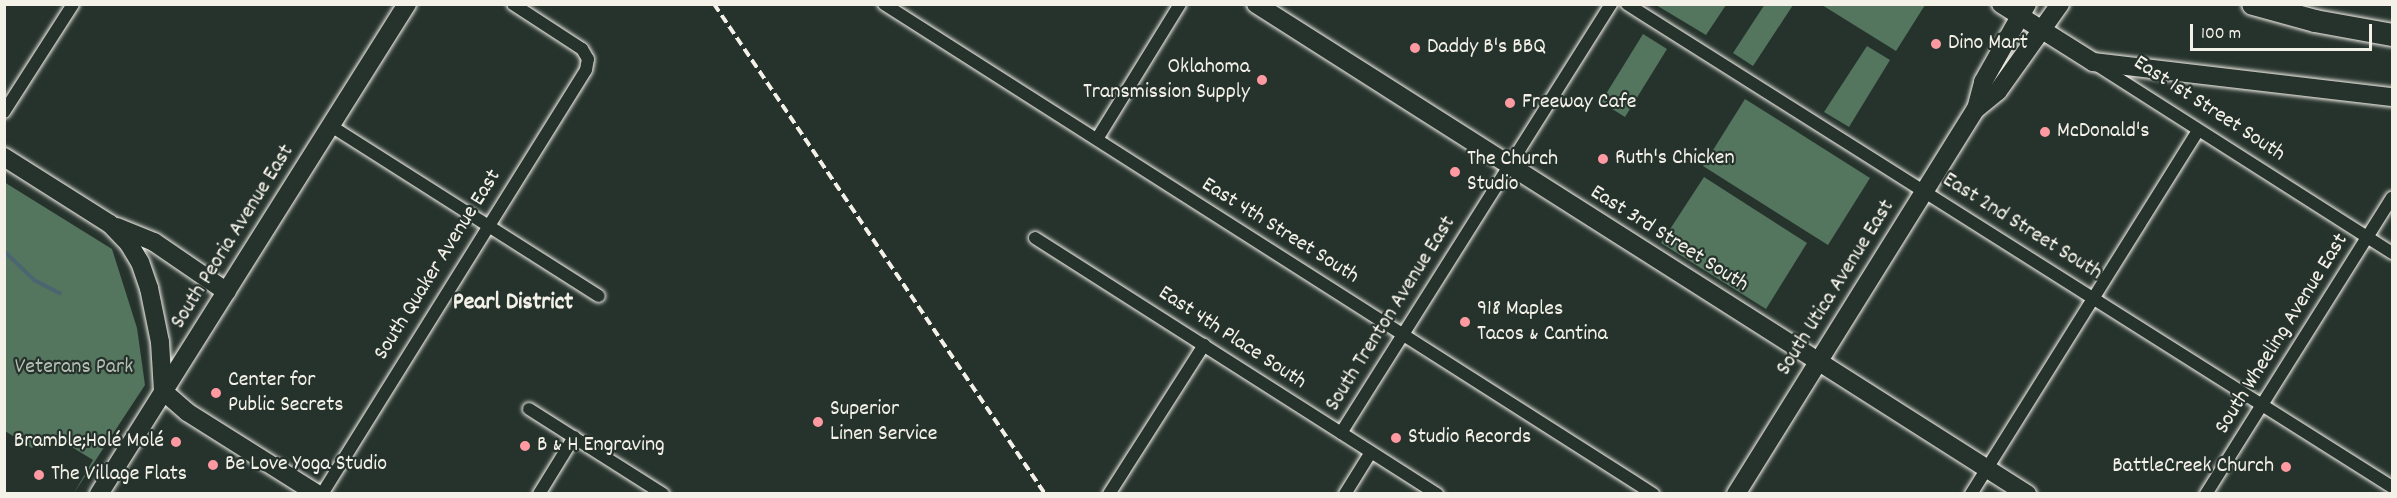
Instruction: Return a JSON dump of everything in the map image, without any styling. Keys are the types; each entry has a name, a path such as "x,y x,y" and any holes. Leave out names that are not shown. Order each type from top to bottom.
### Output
{"highway":[{"path":"2253,4 2315,21 2392,35"}],"main road":[{"name":"South Peoria Avenue East","path":"99,494 406,4"},
{"name":"East 3rd Street South","path":"1256,4 2027,494"},
{"name":"East 1st Street South","path":"2001,4 2023,10 2042,31 2093,62"},
{"name":"South Utica Avenue East","path":"1976,109 1998,92 2060,4"},
{"name":"South Utica Avenue East","path":"1736,494 1976,109 1983,82 2023,10"},
{"path":"2093,62 2392,98"},
{"path":"4,157 110,224 154,242 227,291"},
{"path":"110,224 136,255 149,288 160,342 163,391 187,412 317,494"}],"street":[{"path":"4,112 73,4"},
{"name":"South Quaker Avenue East","path":"322,494 586,70 588,59 582,49 513,4"},
{"name":"East 4th Street South","path":"884,4 1653,494"},
{"path":"1097,139 1180,4"},
{"name":"South Trenton Avenue East","path":"1341,433 1611,4"},
{"name":"East 2nd Street South","path":"1627,4 1925,190 2392,487"},
{"name":"East 1st Street South","path":"2093,62 2392,253"},
{"path":"331,126 599,296"},
{"path":"1971,494 2198,131"},
{"name":"South Wheeling Avenue East","path":"2206,494 2392,197"},
{"name":"East 4th Place South","path":"1035,238 1437,494"},
{"path":"1109,494 1204,345"},
{"path":"529,409 663,494"},
{"path":"539,494 574,437"},
{"path":"1345,494 1371,452"}],"green space":[{"path":"1765,4 1793,5 1753,66 1733,53"},
{"path":"1925,4 1896,51 1822,5"},
{"path":"1656,5 1726,5 1706,35"},
{"path":"1643,34 1667,49 1625,117 1601,102"},
{"path":"1867,46 1890,60 1849,127 1824,112"},
{"path":"1745,99 1870,178 1828,245 1703,166"},
{"path":"1704,177 1807,243 1766,309 1661,243"},
{"name":"Veterans Park","path":"4,182 112,249 137,328 145,385 74,493 93,460 54,436 41,440 32,448 5,431"}],"waterway":[{"path":"4,251 34,280 60,293"}],"railway":[{"path":"714,4 1045,494"}],"place":[{"name":"Dino Mart","path":"1936,44"},
{"name":"Daddy B's BBQ","path":"1415,48"},
{"name":"Oklahoma Transmission Supply","path":"1262,80"},
{"name":"Freeway Cafe","path":"1510,103"},
{"name":"McDonald's","path":"2045,132"},
{"name":"Ruth's Chicken","path":"1603,159"},
{"name":"The Church Studio","path":"1455,172"},
{"name":"918 Maples Tacos & Cantina","path":"1465,322"},
{"name":"Center for Public Secrets","path":"216,393"},
{"name":"Superior Linen Service","path":"818,422"},
{"name":"Studio Records","path":"1396,438"},
{"name":"Bramble;Holé Molé","path":"176,442"},
{"name":"B & H Engraving","path":"525,446"},
{"name":"Be Love Yoga Studio","path":"213,465"},
{"name":"BattleCreek Church","path":"2286,467"},
{"name":"The Village Flats","path":"39,475"}],"district":[{"name":"Pearl District","path":"513,304"}]}
